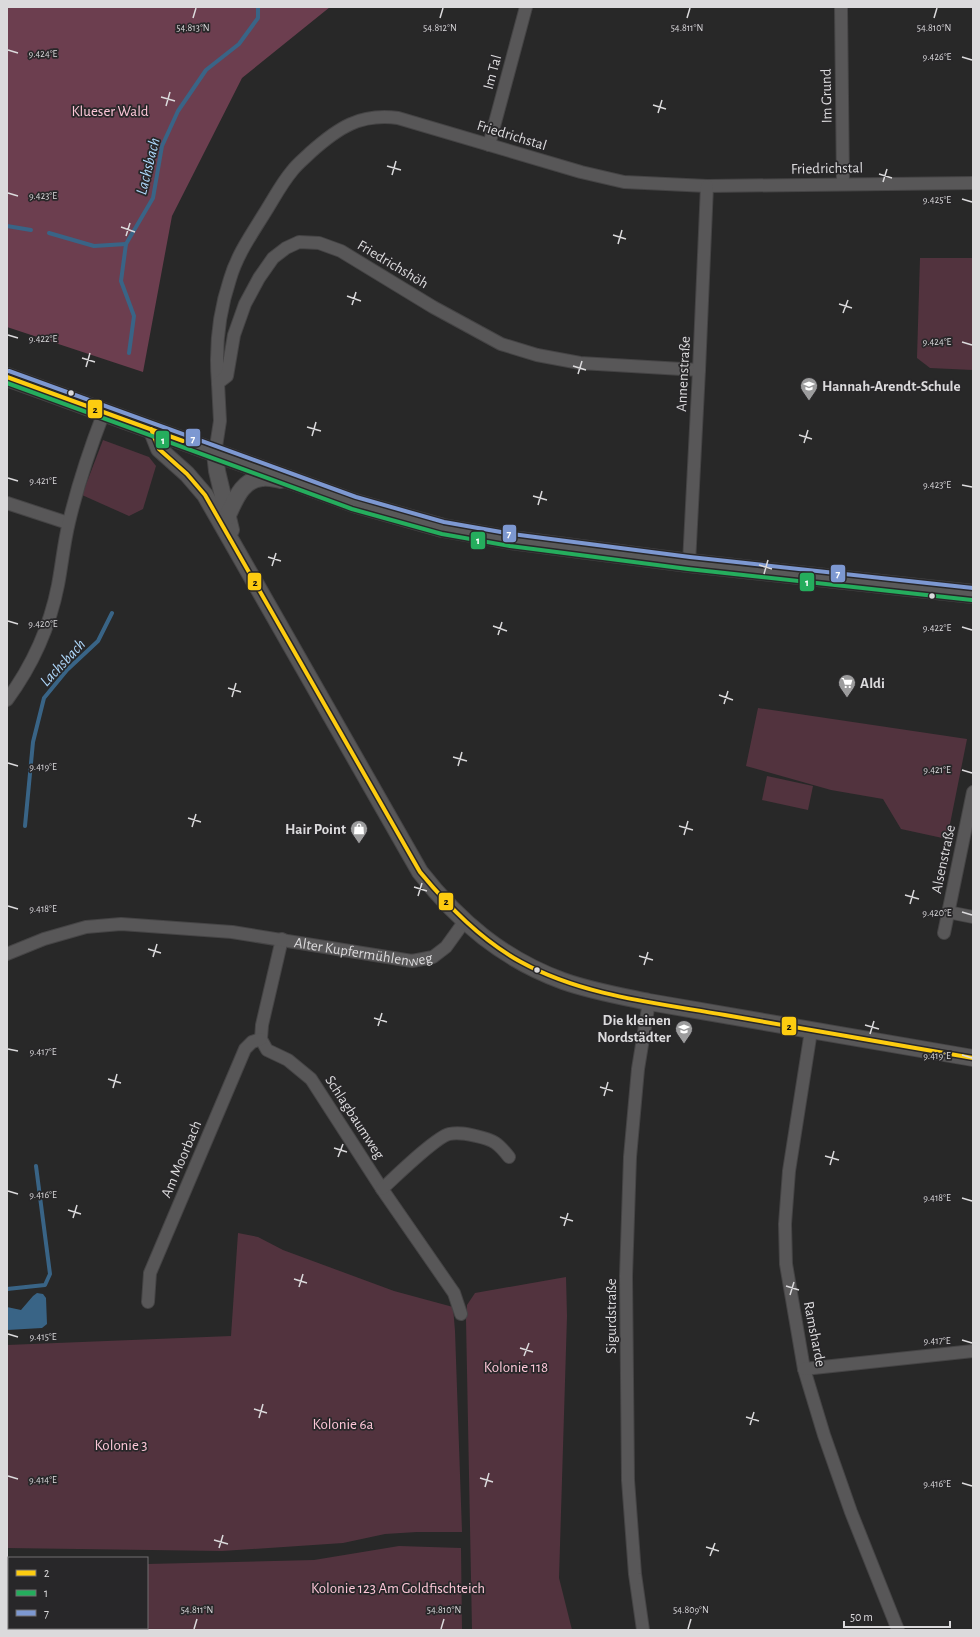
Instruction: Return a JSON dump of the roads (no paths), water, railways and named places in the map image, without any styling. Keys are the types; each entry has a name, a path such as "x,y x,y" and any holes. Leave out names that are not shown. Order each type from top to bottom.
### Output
{"main road":[{"path":"7,377 354,503 443,528 511,540 689,563 973,594"}],"street":[{"name":"Im Tal","path":"489,145 526,7"},
{"name":"Im Grund","path":"841,7 843,184"},
{"name":"Friedrichstal","path":"218,383 216,364 219,322 230,278 246,243 292,170 330,135 352,123 367,118 384,116 398,118 580,172 624,182 707,186 973,183"},
{"name":"Annenstraße","path":"689,563 707,186"},
{"name":"Friedrichshöh","path":"218,383 226,376 234,335 245,304 259,278 273,258 286,248 299,242 319,243 341,251 433,307 501,344 537,355 580,363 699,370"},
{"path":"205,495 206,482 215,453 220,421 218,383"},
{"path":"7,700 20,683 32,661 46,628 58,586 68,523 84,468 104,412"},
{"path":"150,429 159,449 187,474 205,495 420,872 435,891 464,922 493,945 515,959 539,971 596,991 811,1031 973,1058"},
{"path":"215,453 217,471 227,517 238,553"},
{"path":"227,517 238,493 249,482 262,478 294,481"},
{"path":"7,503 68,523"},
{"name":"Alsenstraße","path":"944,933 973,792"},
{"path":"948,912 973,917"},
{"name":"Alter Kupfermühlenweg","path":"7,954 44,939 86,927 121,924 232,932 412,961 433,957 446,947 464,922"},
{"path":"261,1039 262,1025 282,939"},
{"name":"Sigurdstraße","path":"643,1630 636,1574 628,1480 626,1276 630,1157 638,1069 649,1002"},
{"name":"Ramsharde","path":"811,1031 789,1171 785,1224 786,1264 804,1369 824,1435 851,1512 898,1630"},
{"name":"Schlagbaumweg","path":"261,1039 267,1050 288,1060 311,1079 382,1189 454,1292 461,1314"},
{"name":"Am Moorbach","path":"148,1302 150,1273 245,1049 252,1042 261,1039"},
{"path":"382,1189 433,1143 447,1134 459,1133 486,1138 499,1144 509,1157"},
{"path":"804,1369 973,1351"}],"water":[{"path":"37,1293 43,1294 46,1298 47,1324 42,1328 7,1330 7,1307 21,1310"}],"waterway":[{"name":"Lachsbach","path":"129,353 134,316 121,281 126,244 153,198 162,146 178,111 206,70 239,44 258,18 258,7"},
{"path":"7,226 31,230"},
{"path":"49,233 94,246 126,244"},
{"name":"Lachsbach","path":"25,826 33,742 44,698 67,670 98,641 112,613"},
{"name":"Lachsbach","path":"7,1289 45,1285 50,1274 36,1166"}],"place":[{"name":"Hannah-Arendt-Schule","path":"809,401"},
{"name":"Aldi","path":"847,698"},
{"name":"Hair Point","path":"359,844"},
{"name":"Die kleinen Nordstädter","path":"684,1044"}],"park label":[{"name":"Klueser Wald","path":"110,111"},
{"name":"Kolonie 118","path":"516,1367"},
{"name":"Kolonie 6a","path":"343,1424"},
{"name":"Kolonie 3","path":"121,1445"},
{"name":"Kolonie 123 Am Goldfischteich","path":"398,1588"}]}
